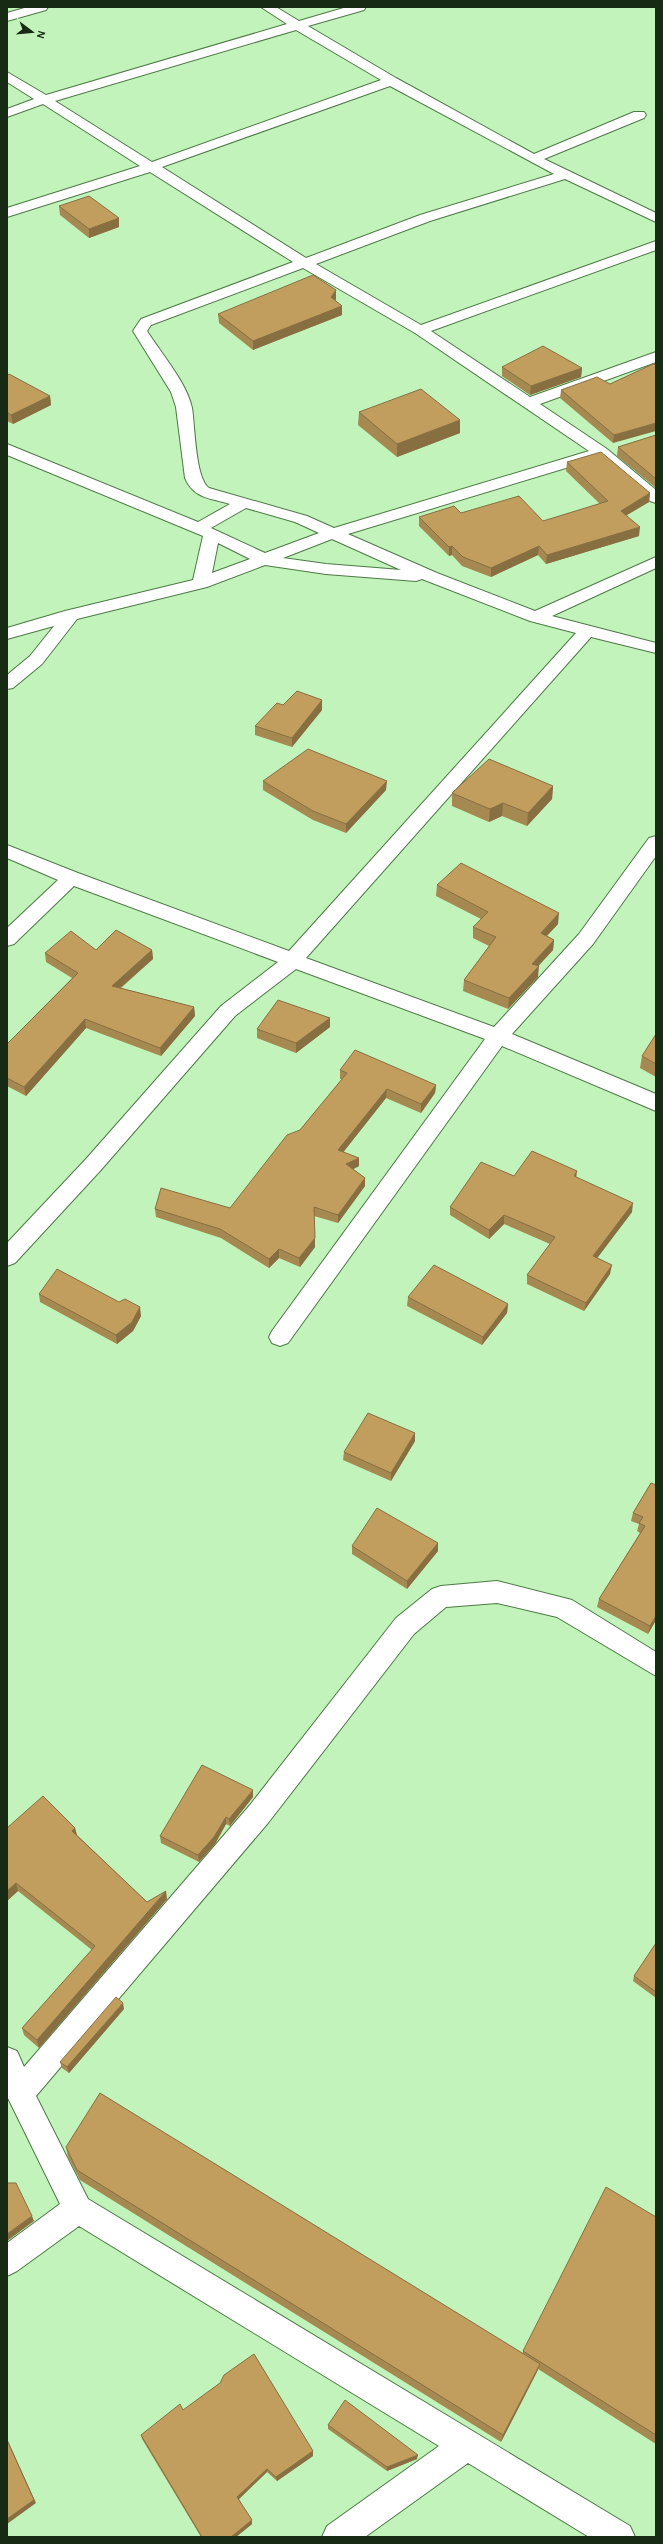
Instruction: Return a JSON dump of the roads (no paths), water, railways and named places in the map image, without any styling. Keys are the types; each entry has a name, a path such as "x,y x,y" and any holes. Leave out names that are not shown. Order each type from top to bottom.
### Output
{"street":[{"path":"7,17 42,7"},
{"path":"267,7 391,81 533,159 656,218"},
{"path":"7,113 43,100 297,24 360,7"},
{"path":"7,76 43,100 153,166 306,264 420,330 601,452 656,498"},
{"path":"7,213 153,166 391,81"},
{"path":"533,159 639,115"},
{"path":"566,175 425,218 306,264 146,322 140,331 179,392 184,407 193,478 197,487 213,495 301,519 331,534 431,577 536,617 656,648"},
{"path":"420,330 656,244"},
{"path":"528,403 656,357"},
{"path":"7,634 71,615 202,583 266,560 331,534 622,446"},
{"path":"7,449 205,531 266,560 334,570 431,577"},
{"path":"205,531 244,503"},
{"path":"202,583 205,531"},
{"path":"536,617 656,562"},
{"path":"7,684 36,660 71,615"},
{"path":"7,1257 93,1165 228,1011 292,961 339,906 588,630"},
{"path":"280,1337 498,1036 586,939 656,842"},
{"path":"7,851 71,878 498,1036 656,1104"},
{"path":"7,939 71,878"},
{"path":"20,2093 259,1814 405,1626 441,1597 497,1592 563,1608 656,1665"},
{"path":"7,2061 20,2093 78,2209 468,2444 619,2537"},
{"path":"7,2261 78,2209"},
{"path":"338,2537 468,2444"}]}
